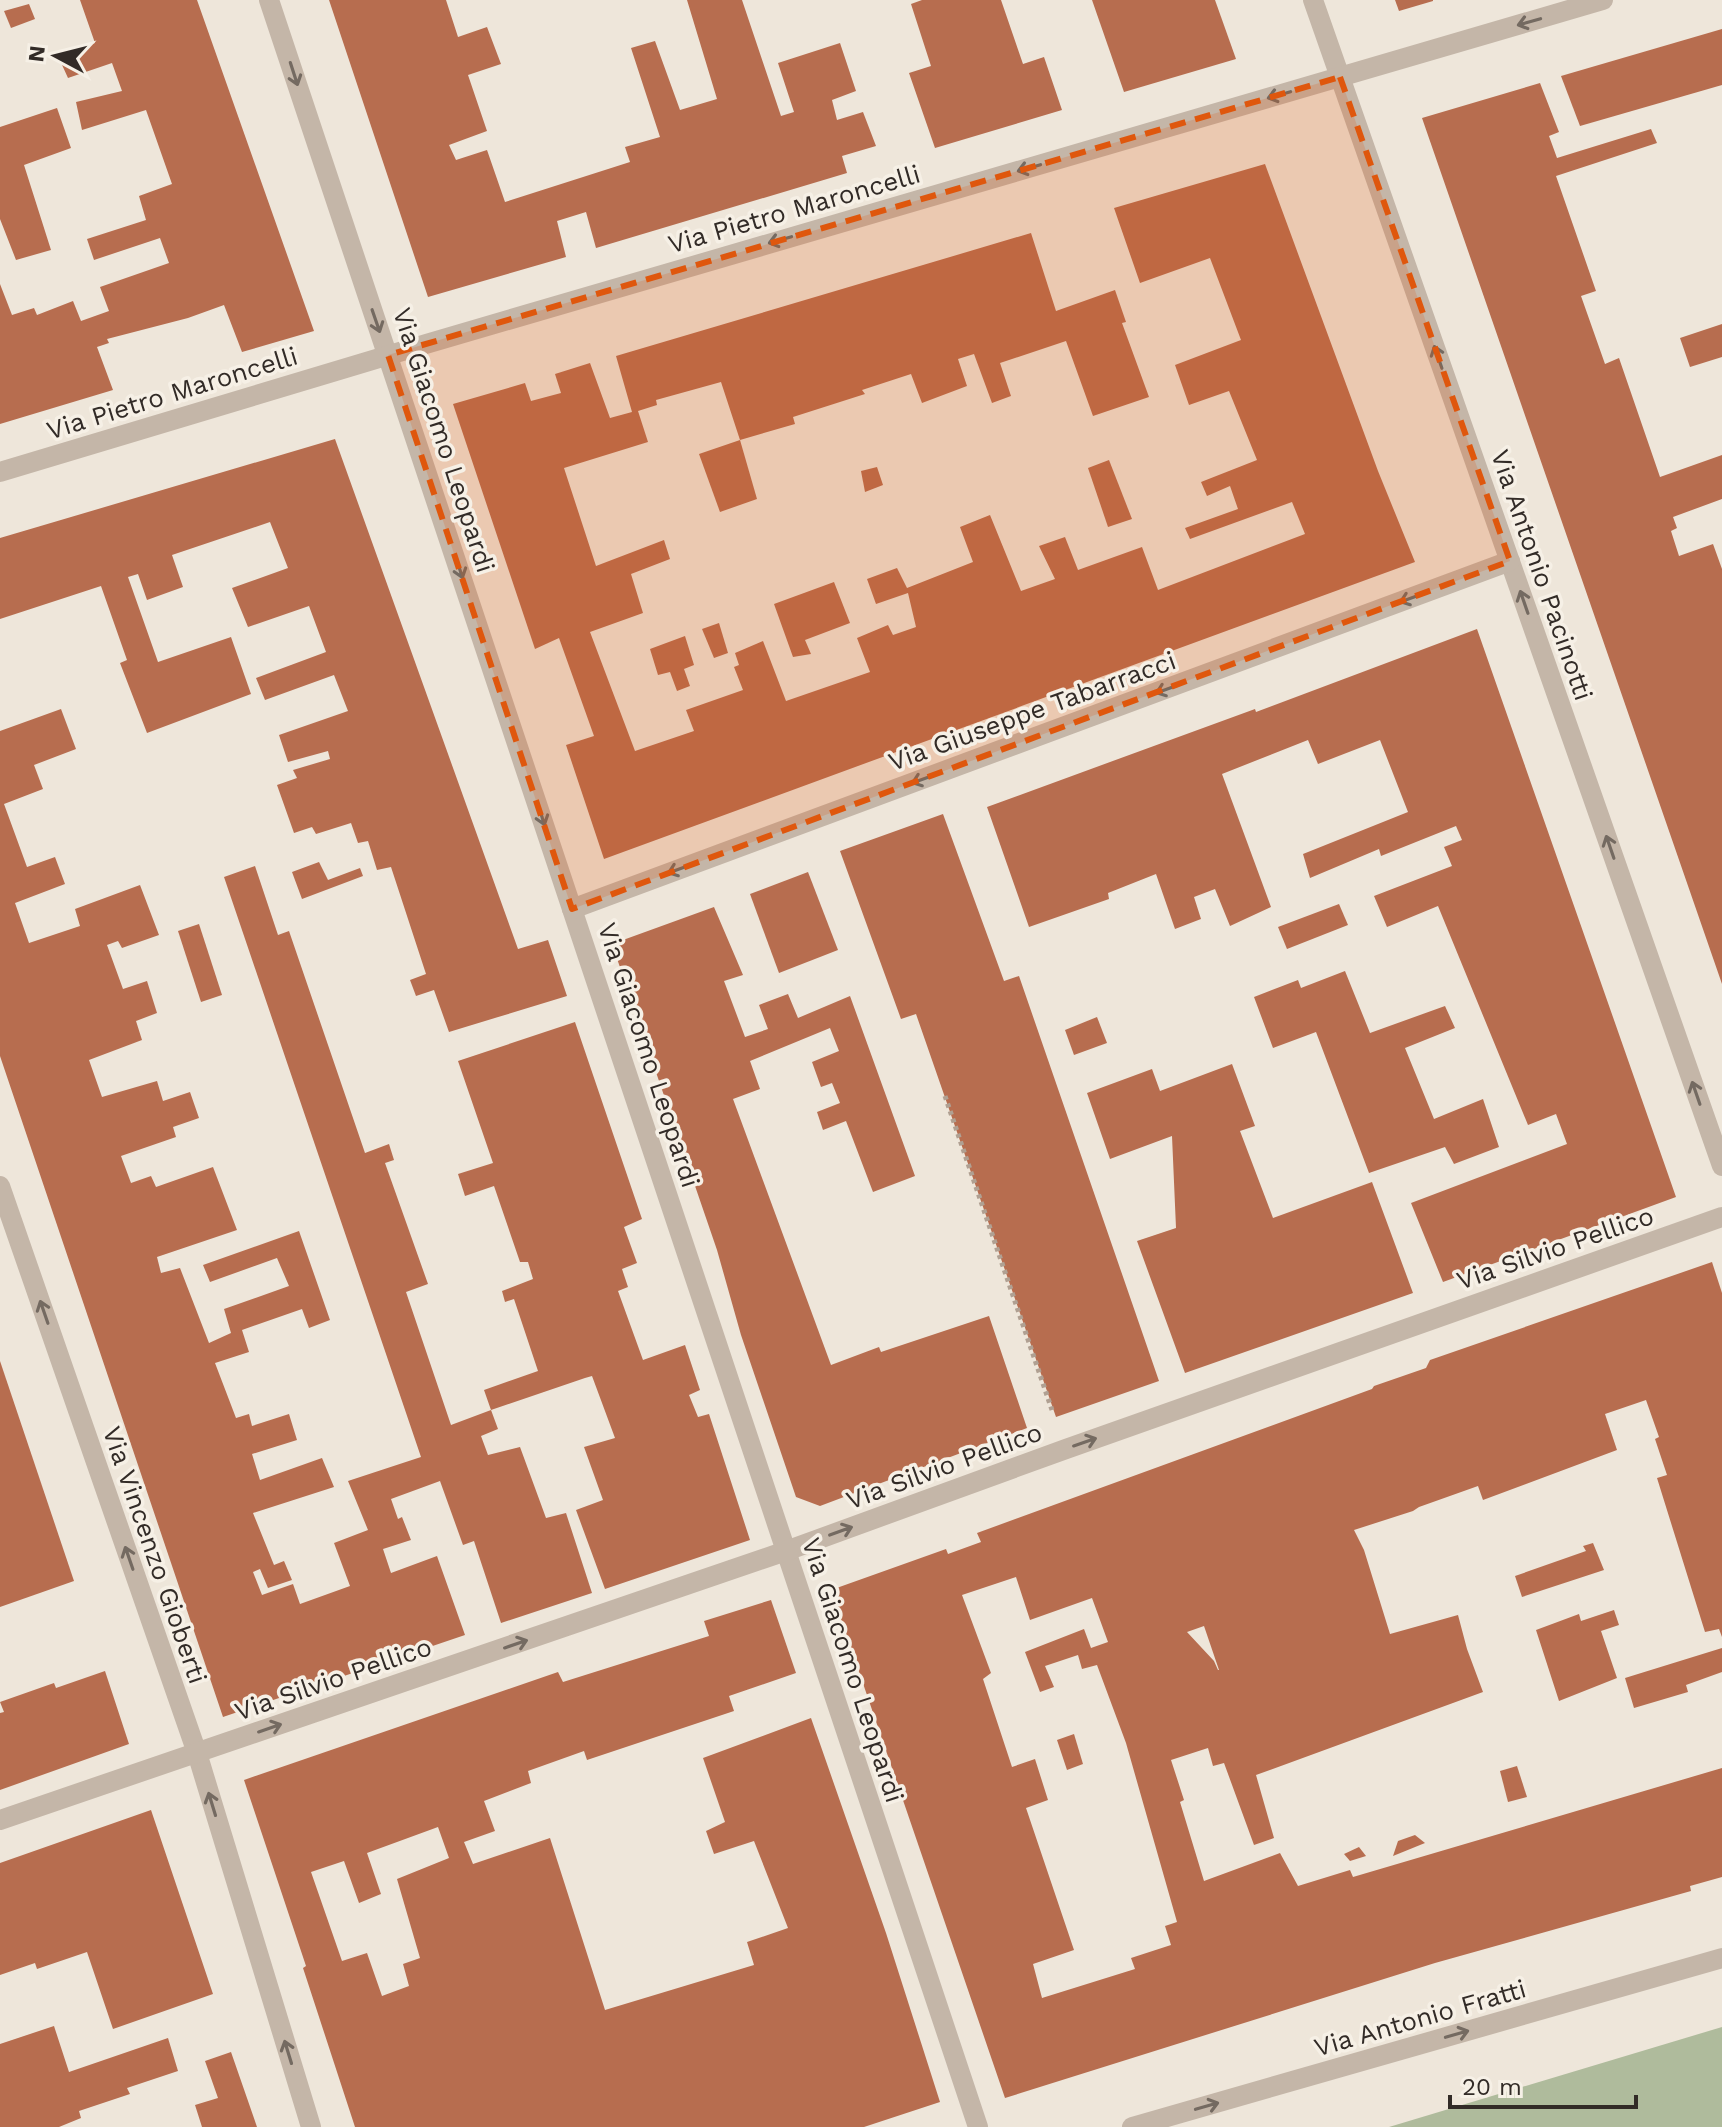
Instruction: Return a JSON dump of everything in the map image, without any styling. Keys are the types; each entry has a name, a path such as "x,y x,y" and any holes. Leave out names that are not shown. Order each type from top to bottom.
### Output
{"street":[{"name":"Via Giacomo Leopardi","path":"269,0 978,2127"},
{"name":"Via Antonio Pacinotti","path":"1313,0 1722,1166"},
{"name":"Via Pietro Maroncelli","path":"0,472 388,355 1603,0"},
{"name":"Via Giuseppe Tabarracci","path":"572,909 1510,561"},
{"name":"Via Vincenzo Gioberti","path":"0,1186 197,1753 311,2127"},
{"name":"Via Silvio Pellico","path":"0,1820 786,1551 1722,1217"},
{"name":"Via Antonio Fratti","path":"1132,2127 1722,1958"}],"path":[{"path":"945,1096 1066,1449"}],"highlighted area":[{"path":"1340,77 1510,561 572,909 388,355"}],"green space":[{"path":"1722,2027 1722,2127 1389,2127"}],"building":[{"path":"80,0 197,0 314,331 242,352 224,305 188,318 107,339 109,343 97,347 113,390 0,424 0,284 12,315 34,308 37,315 73,301 81,321 109,311 100,287 169,263 160,238 94,260 87,239 146,220 139,196 172,184 146,110 82,130 76,102 122,91 112,63 68,78 58,56 95,43"},
{"path":"329,0 446,0 458,37 487,27 501,64 468,75 487,131 449,145 456,160 487,150 505,202 630,162 625,147 660,137 631,48 655,41 680,110 717,99 687,0 742,0 781,116 794,112 778,63 840,43 856,91 832,100 837,120 863,112 876,146 842,156 847,173 596,248 586,212 557,221 566,257 428,297"},
{"path":"922,0 1001,0 1023,64 1044,57 1062,110 935,148 909,73 931,66 911,4"},
{"path":"1092,0 1215,0 1236,59 1124,92"},
{"path":"1395,0 1433,0 1433,1 1399,11"},
{"path":"29,4 35,19 11,28 4,11"},
{"path":"1722,29 1722,85 1580,126 1561,76"},
{"path":"1540,83 1559,132 1549,136 1557,158 1651,129 1657,143 1556,176 1596,291 1581,296 1605,364 1619,358 1660,477 1722,455 1722,499 1673,517 1677,528 1671,531 1679,556 1713,544 1722,569 1722,984 1422,118"},
{"path":"57,108 71,148 24,165 51,250 16,260 0,219 0,127"},
{"path":"1265,164 1378,471 1415,562 604,859 566,745 594,736 559,638 535,649 453,404 525,383 531,401 561,393 555,374 590,363 610,418 632,412 616,356 1031,233 1056,311 1115,290 1126,322 1122,323 1149,397 1093,416 1066,341 1000,363 1011,396 992,403 974,354 958,359 967,386 922,403 911,374 862,390 865,394 793,417 795,424 740,440 721,382 656,400 657,405 638,411 648,442 564,468 596,566 664,540 670,559 631,574 643,613 590,632 635,751 694,731 686,710 743,690 734,667 739,665 735,653 763,641 786,701 870,672 857,638 888,625 893,635 916,627 908,593 876,604 867,579 897,568 907,588 973,562 960,527 990,515 1021,591 1055,579 1039,546 1065,537 1078,570 1142,547 1158,590 1305,534 1292,502 1190,539 1185,528 1238,509 1230,486 1207,496 1201,482 1257,460 1229,391 1189,405 1175,365 1241,340 1210,258 1140,283 1114,208"},
{"path":"1722,324 1722,357 1690,367 1680,338"},
{"path":"335,439 518,949 548,940 567,996 449,1032 434,990 416,996 410,980 426,974 391,867 377,870 368,841 358,843 351,823 316,834 312,827 294,833 277,785 297,778 293,770 330,759 328,751 288,762 279,735 348,711 334,675 265,700 256,678 326,652 309,606 248,627 232,588 288,568 270,522 172,555 183,587 147,600 138,574 128,577 158,662 231,637 251,694 147,733 120,663 127,660 101,586 0,619 0,538"},
{"path":"740,440 757,499 720,512 699,454"},
{"path":"1109,460 1132,519 1108,527 1088,468"},
{"path":"877,467 883,485 865,492 861,471"},
{"path":"834,582 850,623 805,640 811,654 793,657 774,604"},
{"path":"719,623 728,653 714,658 702,629"},
{"path":"1477,629 1676,1197 1443,1282 1411,1203 1567,1144 1556,1114 1528,1125 1438,906 1387,927 1374,896 1452,866 1444,847 1462,840 1456,826 1381,856 1379,849 1310,878 1303,854 1408,812 1380,740 1318,764 1308,740 1222,774 1271,907 1230,926 1215,889 1194,897 1201,919 1175,929 1156,874 1108,893 1109,899 1029,927 987,807 1255,709 1256,712"},
{"path":"685,636 694,665 684,669 690,686 677,691 670,672 658,675 650,649"},
{"path":"61,709 76,749 34,765 43,789 4,804 27,867 55,857 65,884 15,903 29,943 80,926 75,909 140,885 159,935 122,948 118,941 107,945 123,989 147,981 157,1013 136,1021 142,1040 89,1060 102,1097 157,1081 163,1101 190,1092 199,1118 173,1127 176,1137 121,1156 131,1183 151,1176 156,1187 213,1167 237,1230 157,1257 161,1273 180,1268 209,1343 231,1333 224,1309 289,1286 277,1258 210,1282 203,1265 299,1231 330,1320 309,1328 302,1309 242,1330 249,1352 215,1363 236,1418 249,1414 252,1426 289,1414 297,1440 252,1454 260,1480 322,1458 334,1487 253,1513 274,1565 284,1561 292,1580 268,1588 260,1569 253,1572 262,1595 293,1584 300,1604 350,1586 334,1543 368,1530 348,1481 421,1457 224,877 255,866 278,935 289,931 365,1153 389,1144 394,1160 385,1163 428,1284 406,1292 451,1425 491,1410 498,1429 481,1436 488,1455 520,1447 546,1518 566,1513 592,1593 501,1623 474,1541 463,1545 440,1481 391,1499 398,1519 402,1517 411,1540 383,1549 391,1573 437,1556 465,1635 223,1717 0,1056 0,731"},
{"path":"943,814 1004,981 1019,976 1159,1381 1056,1417 916,1014 901,1019 840,851"},
{"path":"319,862 328,880 360,868 363,876 302,899 292,872"},
{"path":"808,872 838,950 779,973 750,894"},
{"path":"1339,904 1348,925 1287,949 1278,927"},
{"path":"714,907 743,975 724,981 745,1037 768,1029 759,1005 788,994 798,1018 850,996 915,1176 873,1192 846,1121 823,1130 817,1112 840,1103 832,1083 821,1087 812,1062 839,1051 830,1028 750,1061 760,1089 733,1099 831,1365 879,1347 881,1352 989,1316 1027,1428 820,1506 796,1497 741,1335 717,1250 612,944"},
{"path":"199,924 222,995 201,1002 178,931"},
{"path":"1345,971 1370,1033 1445,1006 1455,1028 1405,1048 1434,1119 1483,1099 1499,1147 1454,1164 1445,1147 1369,1173 1316,1032 1273,1048 1254,997 1298,980 1301,988"},
{"path":"1097,1017 1107,1043 1074,1055 1065,1030"},
{"path":"575,1022 642,1219 624,1227 637,1263 622,1269 628,1287 618,1291 643,1360 685,1345 700,1390 689,1395 698,1417 709,1414 750,1540 605,1589 576,1510 603,1500 584,1447 615,1438 592,1376 491,1410 484,1390 538,1371 514,1299 505,1302 502,1291 533,1279 528,1262 520,1262 494,1186 465,1196 458,1174 493,1163 458,1061"},
{"path":"1232,1064 1255,1126 1240,1131 1273,1218 1372,1182 1413,1293 1185,1373 1137,1241 1176,1228 1172,1136 1110,1159 1087,1093 1152,1069 1160,1091"},
{"path":"1712,1262 1722,1293 1722,1637 1719,1629 1705,1632 1657,1478 1667,1475 1655,1439 1659,1437 1646,1400 1605,1414 1617,1450 1483,1500 1478,1486 1354,1530 1364,1550 1390,1634 1458,1615 1483,1692 1256,1775 1274,1838 1254,1845 1224,1763 1213,1766 1208,1748 1171,1760 1204,1881 1280,1853 1298,1886 1350,1870 1353,1877 1722,1768 1722,1877 1690,1886 1691,1891 1435,1963 1005,2098 831,1590 946,1549 948,1554 981,1542 977,1533 1372,1389 1426,1368 1430,1360","holes":["1016,1577 1030,1620 1092,1598 1108,1642 1091,1648 1084,1629 1025,1652 1040,1692 1054,1687 1045,1666 1078,1655 1082,1669 1097,1665 1126,1743 1177,1922 1165,1926 1171,1945 1131,1958 1135,1969 1042,1998 1033,1964 1074,1950 1026,1808 1048,1800 1035,1759 1012,1767 983,1679 991,1673 962,1595","1204,1626 1219,1670 1187,1632"]},
{"path":"0,1361 74,1581 0,1607"},
{"path":"1593,1543 1604,1570 1522,1597 1515,1576 1586,1551 1583,1546"},
{"path":"771,1600 796,1673 729,1696 734,1711 587,1760 584,1751 528,1771 531,1783 484,1801 495,1831 464,1842 473,1864 550,1838 605,2010 754,1965 747,1942 788,1928 754,1841 714,1854 706,1831 725,1822 703,1758 811,1718 886,1933 940,2102 864,2127 355,2127 244,1780 558,1672 563,1682 709,1636 704,1621","holes":["438,1827 449,1858 397,1879 420,1958 403,1964 409,1986 382,1996 367,1953 342,1961 311,1872 344,1861 359,1903 381,1894 367,1853"]},
{"path":"1614,1610 1619,1625 1601,1631 1617,1678 1559,1701 1536,1630 1579,1614 1581,1621"},
{"path":"1722,1648 1722,1672 1686,1685 1688,1692 1634,1708 1625,1678"},
{"path":"105,1671 129,1744 0,1790 0,1713 4,1712 0,1702 54,1683 56,1688"},
{"path":"1074,1734 1083,1764 1067,1770 1057,1740"},
{"path":"1517,1766 1527,1797 1508,1802 1500,1771"},
{"path":"151,1810 213,1994 113,2029 87,1952 37,1969 35,1963 0,1975 0,1863"},
{"path":"1415,1835 1425,1843 1393,1856 1398,1841"},
{"path":"1359,1847 1366,1856 1350,1861 1344,1854"},
{"path":"54,2026 69,2072 168,2038 178,2071 127,2088 130,2094 79,2111 81,2118 59,2127 0,2127 0,2044"},
{"path":"231,2052 257,2127 202,2127 195,2105 218,2098 205,2061"}]}
